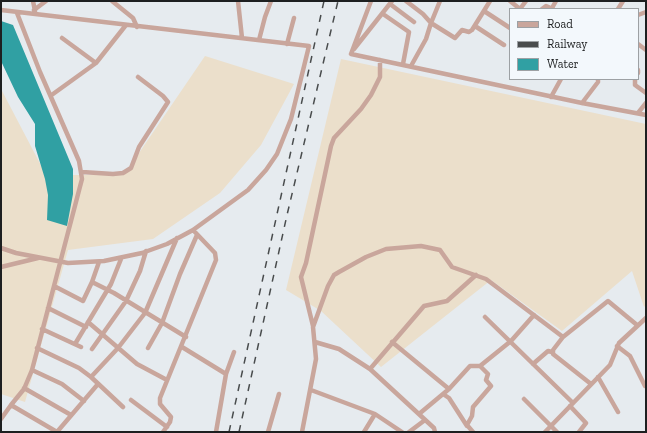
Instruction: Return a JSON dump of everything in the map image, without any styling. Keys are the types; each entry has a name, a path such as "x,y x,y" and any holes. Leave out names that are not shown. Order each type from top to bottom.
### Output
{"street":[{"path":"33,1 35,12"},
{"path":"35,12 46,1"},
{"path":"112,1 132,18 137,27"},
{"path":"238,1 242,38"},
{"path":"259,40 271,1"},
{"path":"352,52 371,1"},
{"path":"406,1 423,14 431,23 454,38 462,30 470,32 490,1"},
{"path":"411,66 426,39 440,1"},
{"path":"510,1 519,8"},
{"path":"352,52 391,3 414,22"},
{"path":"1,10 17,13 35,12 137,27 310,46 291,119 277,154 266,170 248,190 193,230 146,252 121,259 99,262 61,262 1,248"},
{"path":"484,11 509,27"},
{"path":"1,419 24,388 32,370 80,188 82,172 17,13"},
{"path":"383,14 409,32 403,64"},
{"path":"287,44 294,18"},
{"path":"53,94 96,64 126,25"},
{"path":"475,26 504,45"},
{"path":"62,38 96,64"},
{"path":"352,52 380,60 582,103 646,115"},
{"path":"302,432 316,359 313,327 301,277 306,263 330,146 334,138 361,109 371,95 380,77 380,60"},
{"path":"82,172 113,174 122,173 131,168 139,147 168,102 163,96 138,77"},
{"path":"551,96 560,80"},
{"path":"582,103 598,80"},
{"path":"635,80 635,85 646,92"},
{"path":"638,113 646,103"},
{"path":"163,432 171,417 159,401 216,260 215,253 193,230"},
{"path":"148,348 162,323 180,274 197,235"},
{"path":"91,377 118,348 145,313 177,238"},
{"path":"313,327 328,286 334,275 366,257 386,249 421,246 440,250 452,267 486,279 563,337"},
{"path":"92,349 126,301 140,271 146,252"},
{"path":"1,267 40,258"},
{"path":"75,344 108,289 121,259"},
{"path":"54,286 83,301 99,262"},
{"path":"370,369 424,306 447,301 476,275"},
{"path":"92,282 108,289 186,337"},
{"path":"552,352 563,337 608,301 637,325"},
{"path":"48,308 87,324 141,367 167,380"},
{"path":"419,414 449,389 470,366 480,366 511,341 534,315"},
{"path":"485,317 511,341 572,405 586,423 579,432"},
{"path":"545,432 610,365 617,346 637,325 645,322"},
{"path":"42,329 81,347"},
{"path":"315,342 339,350 370,369 434,428 435,432"},
{"path":"392,342 449,389"},
{"path":"617,346 630,356 645,386"},
{"path":"182,347 226,374"},
{"path":"37,348 71,364 91,377 123,407"},
{"path":"533,364 548,351 552,352 591,384"},
{"path":"216,432 226,374 234,352"},
{"path":"467,426 472,416 474,405 491,387 486,380 488,374 480,366"},
{"path":"32,370 62,384 84,401"},
{"path":"598,377 618,412"},
{"path":"11,405 57,432 98,384"},
{"path":"24,388 71,415"},
{"path":"311,390 375,414 402,432"},
{"path":"268,432 279,394"},
{"path":"443,394 449,398 467,426 473,432"},
{"path":"524,399 557,432"},
{"path":"131,400 167,427"},
{"path":"364,432 375,414"},
{"path":"409,432 425,420"}],"shaded area":[{"path":"205,56 294,84 261,145 220,193 153,239 68,250 25,402 1,394 1,89 46,175 124,175"},
{"path":"341,59 646,124 646,305 644,307 632,271 562,331 491,280 381,367 321,311 286,290"}],"water":[{"path":"1,21 13,25 73,169 73,194 67,226 47,220 48,195 45,179 35,146 35,124 18,97 1,61"}],"railway":[{"path":"229,432 324,1"},
{"path":"239,432 287,215 338,1"}]}
